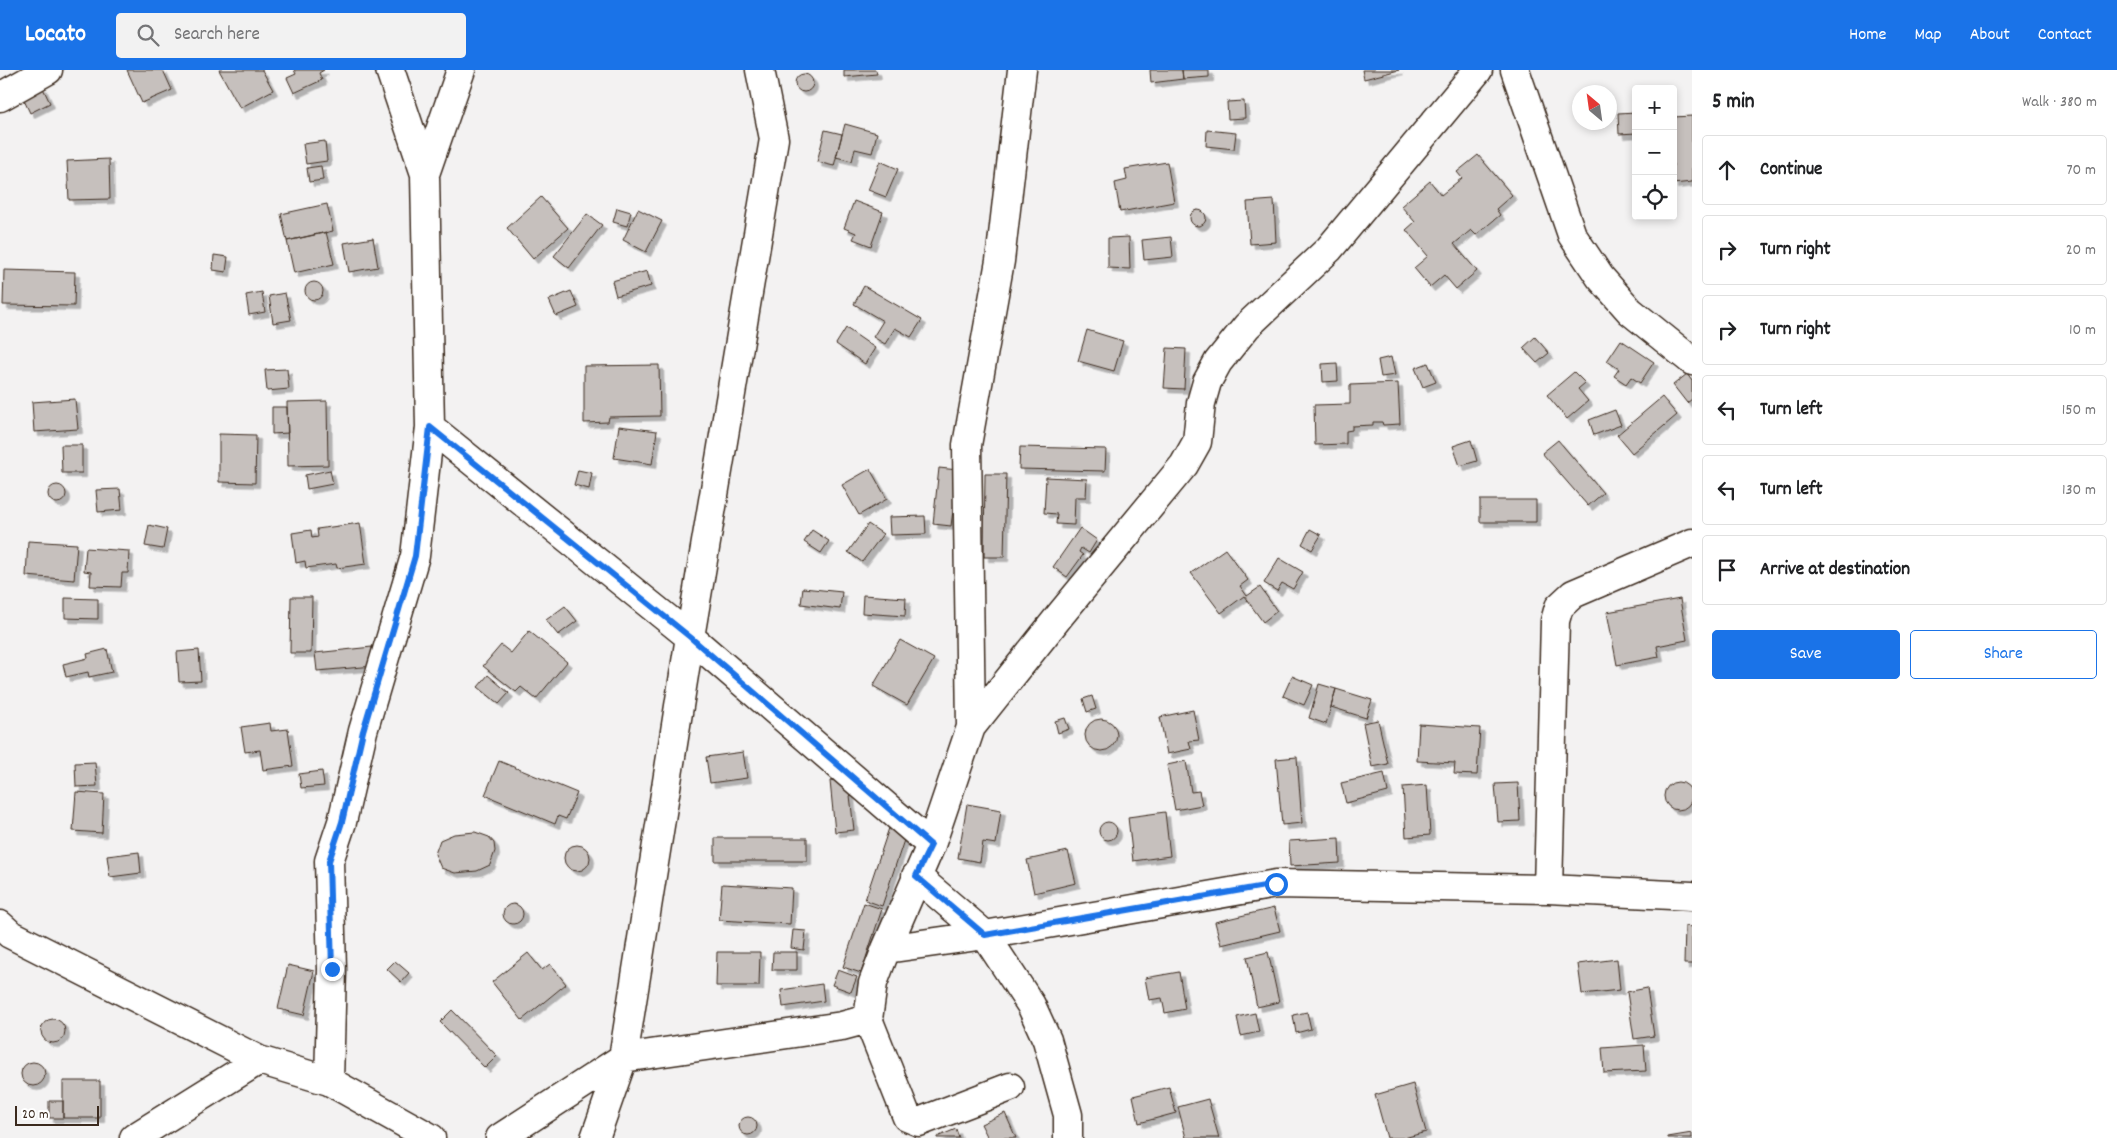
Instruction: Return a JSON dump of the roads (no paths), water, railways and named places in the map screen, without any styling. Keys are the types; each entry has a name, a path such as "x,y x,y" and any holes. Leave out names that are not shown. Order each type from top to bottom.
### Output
{"street":[{"path":"0,97 48,70"},
{"path":"329,1081 332,969 329,861 342,822 363,731 415,556 430,427 425,174 390,70"},
{"path":"425,174 461,70"},
{"path":"596,1138 623,1058 690,637 774,139 760,70"},
{"path":"972,727 967,445 1000,261 1022,70"},
{"path":"1010,1087 919,1122 906,1116 868,1019 873,983 916,876 931,845 972,727 1061,614 1184,465 1197,442 1201,403 1207,382 1218,362 1247,326 1329,249 1478,70"},
{"path":"1515,70 1572,235 1600,277 1630,311 1692,361"},
{"path":"430,427 690,637 931,845"},
{"path":"1548,889 1555,621 1558,608 1573,594 1692,543"},
{"path":"916,876 985,935 1031,1005 1047,1040 1068,1115 1068,1138"},
{"path":"886,948 985,935 1276,884 1548,889 1692,896"},
{"path":"0,925 10,934 259,1060 329,1081 431,1138"},
{"path":"500,1138 623,1058 829,1028 868,1019"},
{"path":"137,1137 259,1060"}]}
